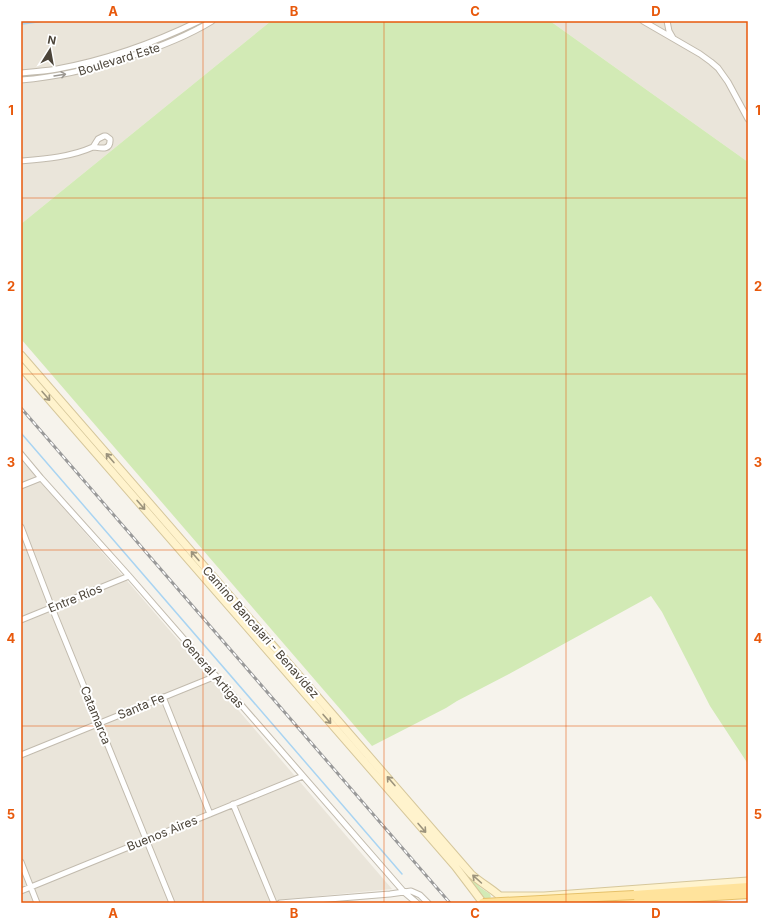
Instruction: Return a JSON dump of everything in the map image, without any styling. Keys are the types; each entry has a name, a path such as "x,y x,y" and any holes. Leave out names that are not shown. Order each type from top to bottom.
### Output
{"main road":[{"name":"Camino Bancalari - Benavídez","path":"21,355 472,874 507,903"},
{"name":"Camino Bancalari - Benavídez","path":"21,367 455,866 483,903"},
{"path":"489,903 500,896 544,896 748,881"},
{"path":"483,903 748,887"},
{"path":"602,903 748,894"}],"street":[{"name":"Boulevard Este","path":"21,73 56,69 101,59 163,38 199,21"},
{"name":"Boulevard Este","path":"21,80 59,76 103,65 172,42 212,21"},
{"path":"644,21 700,54 718,68 728,82 748,119"},
{"path":"667,21 669,31 673,38"},
{"path":"187,27 190,33"},
{"path":"101,59 103,65"},
{"path":"21,161 38,160 77,153 93,147"},
{"name":"General Artigas","path":"21,454 404,892 417,903"},
{"path":"21,486 41,478"},
{"name":"Catamarca","path":"21,526 52,608 172,903"},
{"name":"Entre Ríos","path":"21,620 129,576"},
{"name":"Santa Fe","path":"21,755 216,676"},
{"path":"164,697 210,814"},
{"name":"Buenos Aires","path":"21,891 303,776"},
{"path":"233,804 274,903"},
{"path":"21,862 37,903"},
{"path":"280,903 410,891 423,898 428,903"}],"shaded area":[{"path":"21,21 271,21 21,224"},
{"path":"550,21 748,21 748,162"},
{"path":"21,460 129,583 392,889 268,901 263,903 21,903"}],"green space":[{"path":"271,21 550,21 748,162 748,764 710,706 662,612 651,596 446,708 372,746 21,339 21,224"},
{"path":"21,360 463,870 481,888 490,894 491,897 486,901 21,363"}],"water":[{"path":"21,21 50,21 21,25"}],"waterway":[{"path":"21,433 402,874"}],"railway":[{"path":"21,408 450,903"}]}
